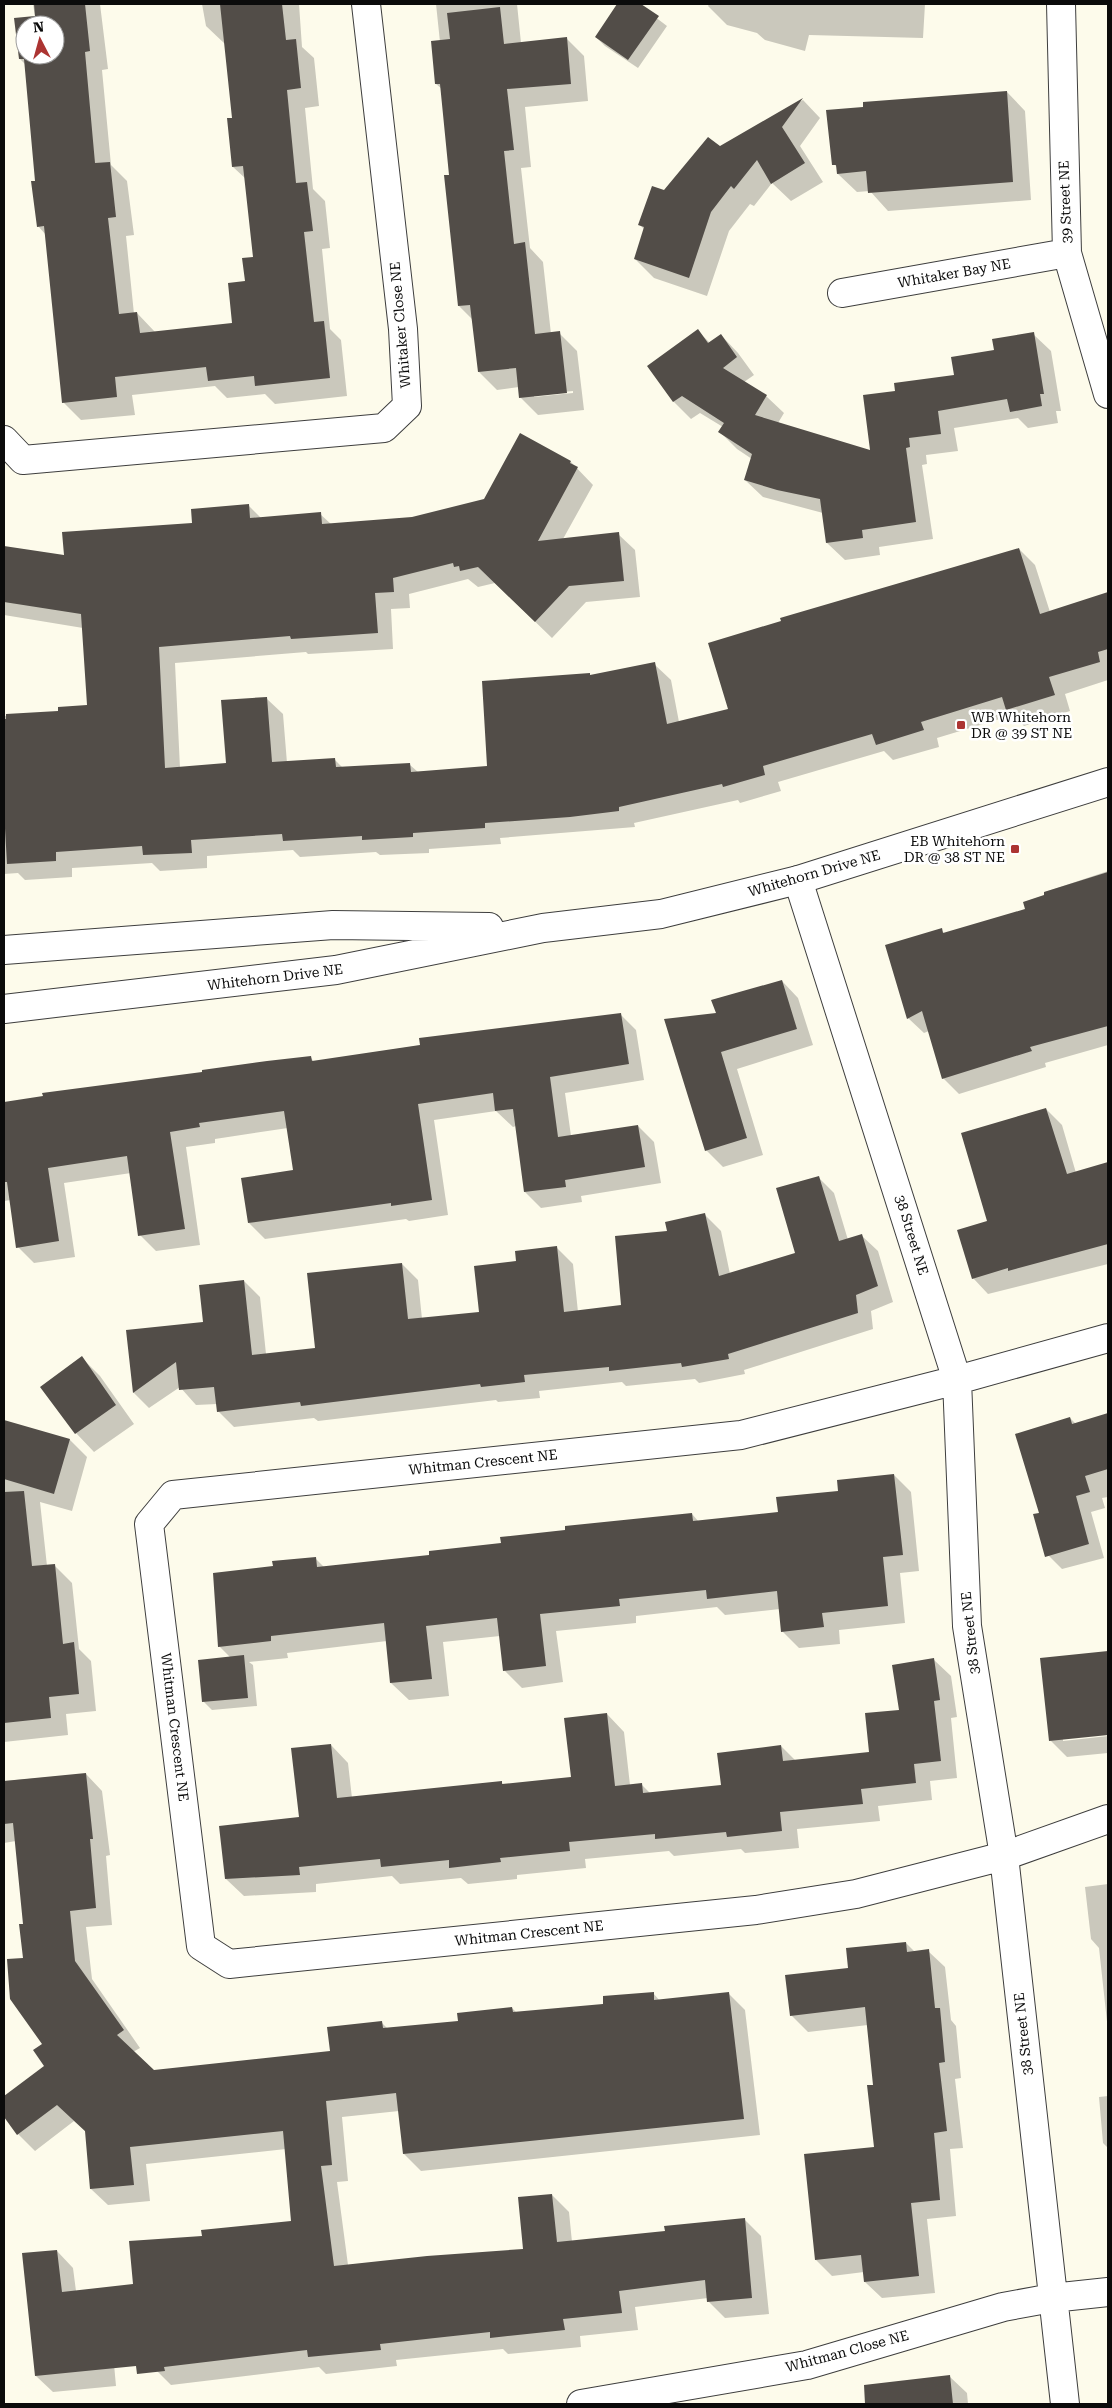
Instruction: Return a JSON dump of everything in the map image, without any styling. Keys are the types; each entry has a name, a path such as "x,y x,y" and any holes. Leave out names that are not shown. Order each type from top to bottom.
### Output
{"street":[{"name":"Whitaker Close NE","path":"4,440 23,460 384,428 408,406 403,329 366,4"},
{"name":"39 Street NE","path":"1061,4 1067,253 1108,394"},
{"name":"Whitaker Bay NE","path":"842,293 1067,253"},
{"name":"Whitehorn Drive NE","path":"4,1009 336,970 543,928 661,914 798,880 1108,782"},
{"name":"38 Street NE","path":"798,880 957,1380 966,1626 1004,1856 1065,2404"},
{"name":"Whitehorn Drive NE","path":"4,950 333,926 543,928"},
{"name":"Whitman Crescent NE","path":"1108,1338 957,1380 741,1435 173,1495 149,1524 201,1946 228,1964 756,1910 856,1894 1004,1856 1108,1819"},
{"name":"Whitman Close NE","path":"581,2404 807,2365 1003,2306 1108,2292"}],"building":[{"path":"34,4 85,4 90,51 85,52 95,163 110,162 116,217 108,218 119,314 137,312 140,333 232,323 228,283 245,281 242,258 253,257 243,166 232,167 227,118 232,118 220,4 282,4 286,40 296,39 301,88 287,90 296,183 307,182 313,231 304,232 314,322 324,321 330,378 255,386 254,376 208,381 206,367 115,377 117,397 62,403 44,226 37,227 31,181 35,181 25,65 65,65 65,15 35,15"},
{"path":"617,4 641,4 659,16 628,60 595,37"},
{"path":"500,7 504,44 567,37 571,84 507,89 514,150 504,151 514,244 525,242 535,334 560,331 567,393 519,398 516,368 478,372 470,305 458,306 444,175 449,175 440,84 435,84 431,41 450,39 447,13"},
{"path":"1007,91 1013,182 868,193 866,171 837,174 836,165 832,165 826,110 863,107 863,102"},
{"path":"803,98 782,127 805,163 771,184 757,160 734,189 731,186 711,212 689,278 634,259 644,227 638,225 652,186 664,190 708,137 720,146"},
{"path":"698,329 708,343 721,334 737,357 723,368 767,395 755,415 870,450 863,395 895,391 894,383 954,375 951,357 994,350 992,339 1034,332 1044,394 1040,394 1042,406 1010,412 1007,399 938,411 941,434 909,438 910,447 906,448 916,522 862,530 863,538 826,543 820,499 777,490 744,480 752,454 718,432 724,423 682,396 673,402 647,366"},
{"path":"520,433 571,461 570,463 578,467 538,541 619,532 624,581 569,586 535,622 478,567 460,571 459,566 454,567 453,563 393,578 394,592 375,593 378,633 291,639 290,636 159,647 165,768 226,763 221,700 267,697 272,762 335,758 336,767 410,763 411,772 487,766 482,681 590,673 590,675 655,662 667,724 728,709 708,643 781,621 780,618 1019,548 1040,614 1108,592 1108,649 1098,652 1100,662 1049,677 1055,695 1006,710 1002,697 921,722 924,730 876,745 872,734 763,766 765,775 723,787 722,784 619,807 619,811 570,817 485,823 485,828 413,833 413,837 362,840 362,836 283,841 282,834 191,840 192,853 143,855 142,846 56,852 56,861 7,864 4,811 4,719 6,719 6,714 58,711 58,707 87,705 81,614 4,602 4,546 64,555 62,532 192,523 191,509 249,504 250,518 321,512 322,524 412,517 484,499"},
{"path":"1108,872 1108,1026 1030,1047 1032,1051 942,1079 922,1011 907,1019 885,945 942,928 943,933 1025,909 1023,902 1044,895 1044,892"},
{"path":"782,980 797,1029 721,1052 747,1138 705,1151 664,1019 716,1013 711,1000"},
{"path":"621,1013 629,1064 550,1077 558,1137 638,1125 645,1167 565,1180 566,1187 524,1192 513,1109 495,1111 493,1093 418,1104 432,1200 391,1206 391,1203 248,1223 241,1178 293,1170 284,1111 199,1123 200,1127 170,1132 185,1229 138,1236 127,1156 48,1168 59,1241 16,1248 7,1182 4,1182 4,1102 43,1096 42,1093 202,1072 202,1070 267,1061 311,1056 312,1061 420,1045 419,1038"},
{"path":"1046,1108 1067,1174 1108,1162 1108,1244 1008,1271 1008,1268 972,1279 957,1230 987,1221 961,1133"},
{"path":"819,1176 839,1241 862,1234 878,1286 856,1295 858,1313 728,1354 729,1359 682,1367 681,1363 609,1371 609,1367 524,1375 525,1382 481,1387 480,1384 301,1406 300,1402 217,1412 214,1387 179,1390 176,1362 133,1393 126,1330 203,1322 199,1285 244,1280 252,1355 315,1348 307,1273 402,1263 408,1319 479,1312 474,1266 516,1261 515,1251 557,1246 564,1312 621,1305 615,1236 667,1231 665,1222 705,1213 719,1276 795,1253 776,1188"},
{"path":"82,1356 116,1405 75,1434 40,1387"},
{"path":"1108,1413 1108,1469 1085,1476 1090,1492 1076,1496 1089,1544 1045,1557 1033,1514 1039,1513 1015,1434 1070,1417 1072,1424"},
{"path":"4,1420 70,1439 54,1494 4,1479"},
{"path":"894,1474 903,1555 883,1557 888,1606 822,1613 824,1627 781,1632 777,1591 707,1599 706,1590 619,1599 620,1606 540,1614 546,1666 503,1671 497,1618 426,1626 432,1679 390,1683 384,1623 271,1636 271,1641 218,1647 213,1573 273,1566 272,1561 316,1557 317,1567 429,1555 429,1551 501,1543 500,1537 565,1530 565,1526 692,1513 693,1521 778,1512 776,1497 838,1491 837,1480"},
{"path":"24,1491 32,1566 55,1564 63,1644 74,1642 79,1694 49,1697 51,1718 4,1723 4,1492"},
{"path":"1108,1651 1108,1735 1049,1741 1040,1658"},
{"path":"244,1655 248,1698 202,1702 198,1660"},
{"path":"934,1658 940,1700 934,1701 941,1761 914,1764 916,1783 861,1789 863,1804 780,1812 782,1831 727,1837 726,1832 655,1839 655,1834 569,1842 570,1851 500,1858 501,1862 449,1868 449,1860 381,1867 380,1859 299,1867 300,1875 225,1879 219,1826 299,1817 291,1748 331,1744 337,1798 502,1781 502,1784 571,1777 564,1718 607,1713 615,1786 642,1783 643,1793 721,1785 717,1753 781,1745 783,1761 869,1752 865,1713 899,1710 892,1665"},
{"path":"86,1773 93,1839 90,1839 96,1908 70,1911 75,1961 124,2030 117,2035 154,2070 330,2051 327,2027 382,2021 383,2028 458,2021 457,2013 512,2007 513,2012 603,2004 603,1996 654,1992 654,2000 729,1992 744,2119 403,2154 396,2093 326,2101 332,2165 321,2166 334,2266 427,2256 523,2249 518,2197 552,2194 557,2242 665,2231 664,2226 745,2218 752,2298 707,2302 705,2280 619,2291 622,2313 563,2319 565,2330 490,2338 490,2332 380,2344 381,2350 308,2357 307,2350 164,2367 165,2371 137,2374 136,2366 35,2376 22,2253 57,2250 62,2292 133,2284 129,2241 202,2236 201,2230 291,2221 283,2131 130,2147 134,2185 90,2189 85,2131 57,2105 17,2135 4,2117 4,2096 44,2066 33,2050 42,2044 10,1999 7,1959 23,1958 19,1924 23,1924 13,1823 4,1824 4,1781"},
{"path":"906,1942 907,1952 929,1949 935,2008 940,2008 945,2062 939,2063 947,2131 934,2133 940,2200 911,2203 919,2276 864,2282 861,2255 815,2260 804,2154 874,2147 867,2085 873,2085 865,2007 790,2016 785,1975 848,1968 846,1948"},
{"path":"950,2375 953,2404 865,2404 864,2385"}],"place":[{"name":"WB Whitehorn DR @ 39 ST NE","path":"961,725"},
{"name":"EB Whitehorn DR @ 38 ST NE","path":"1015,849"}]}
